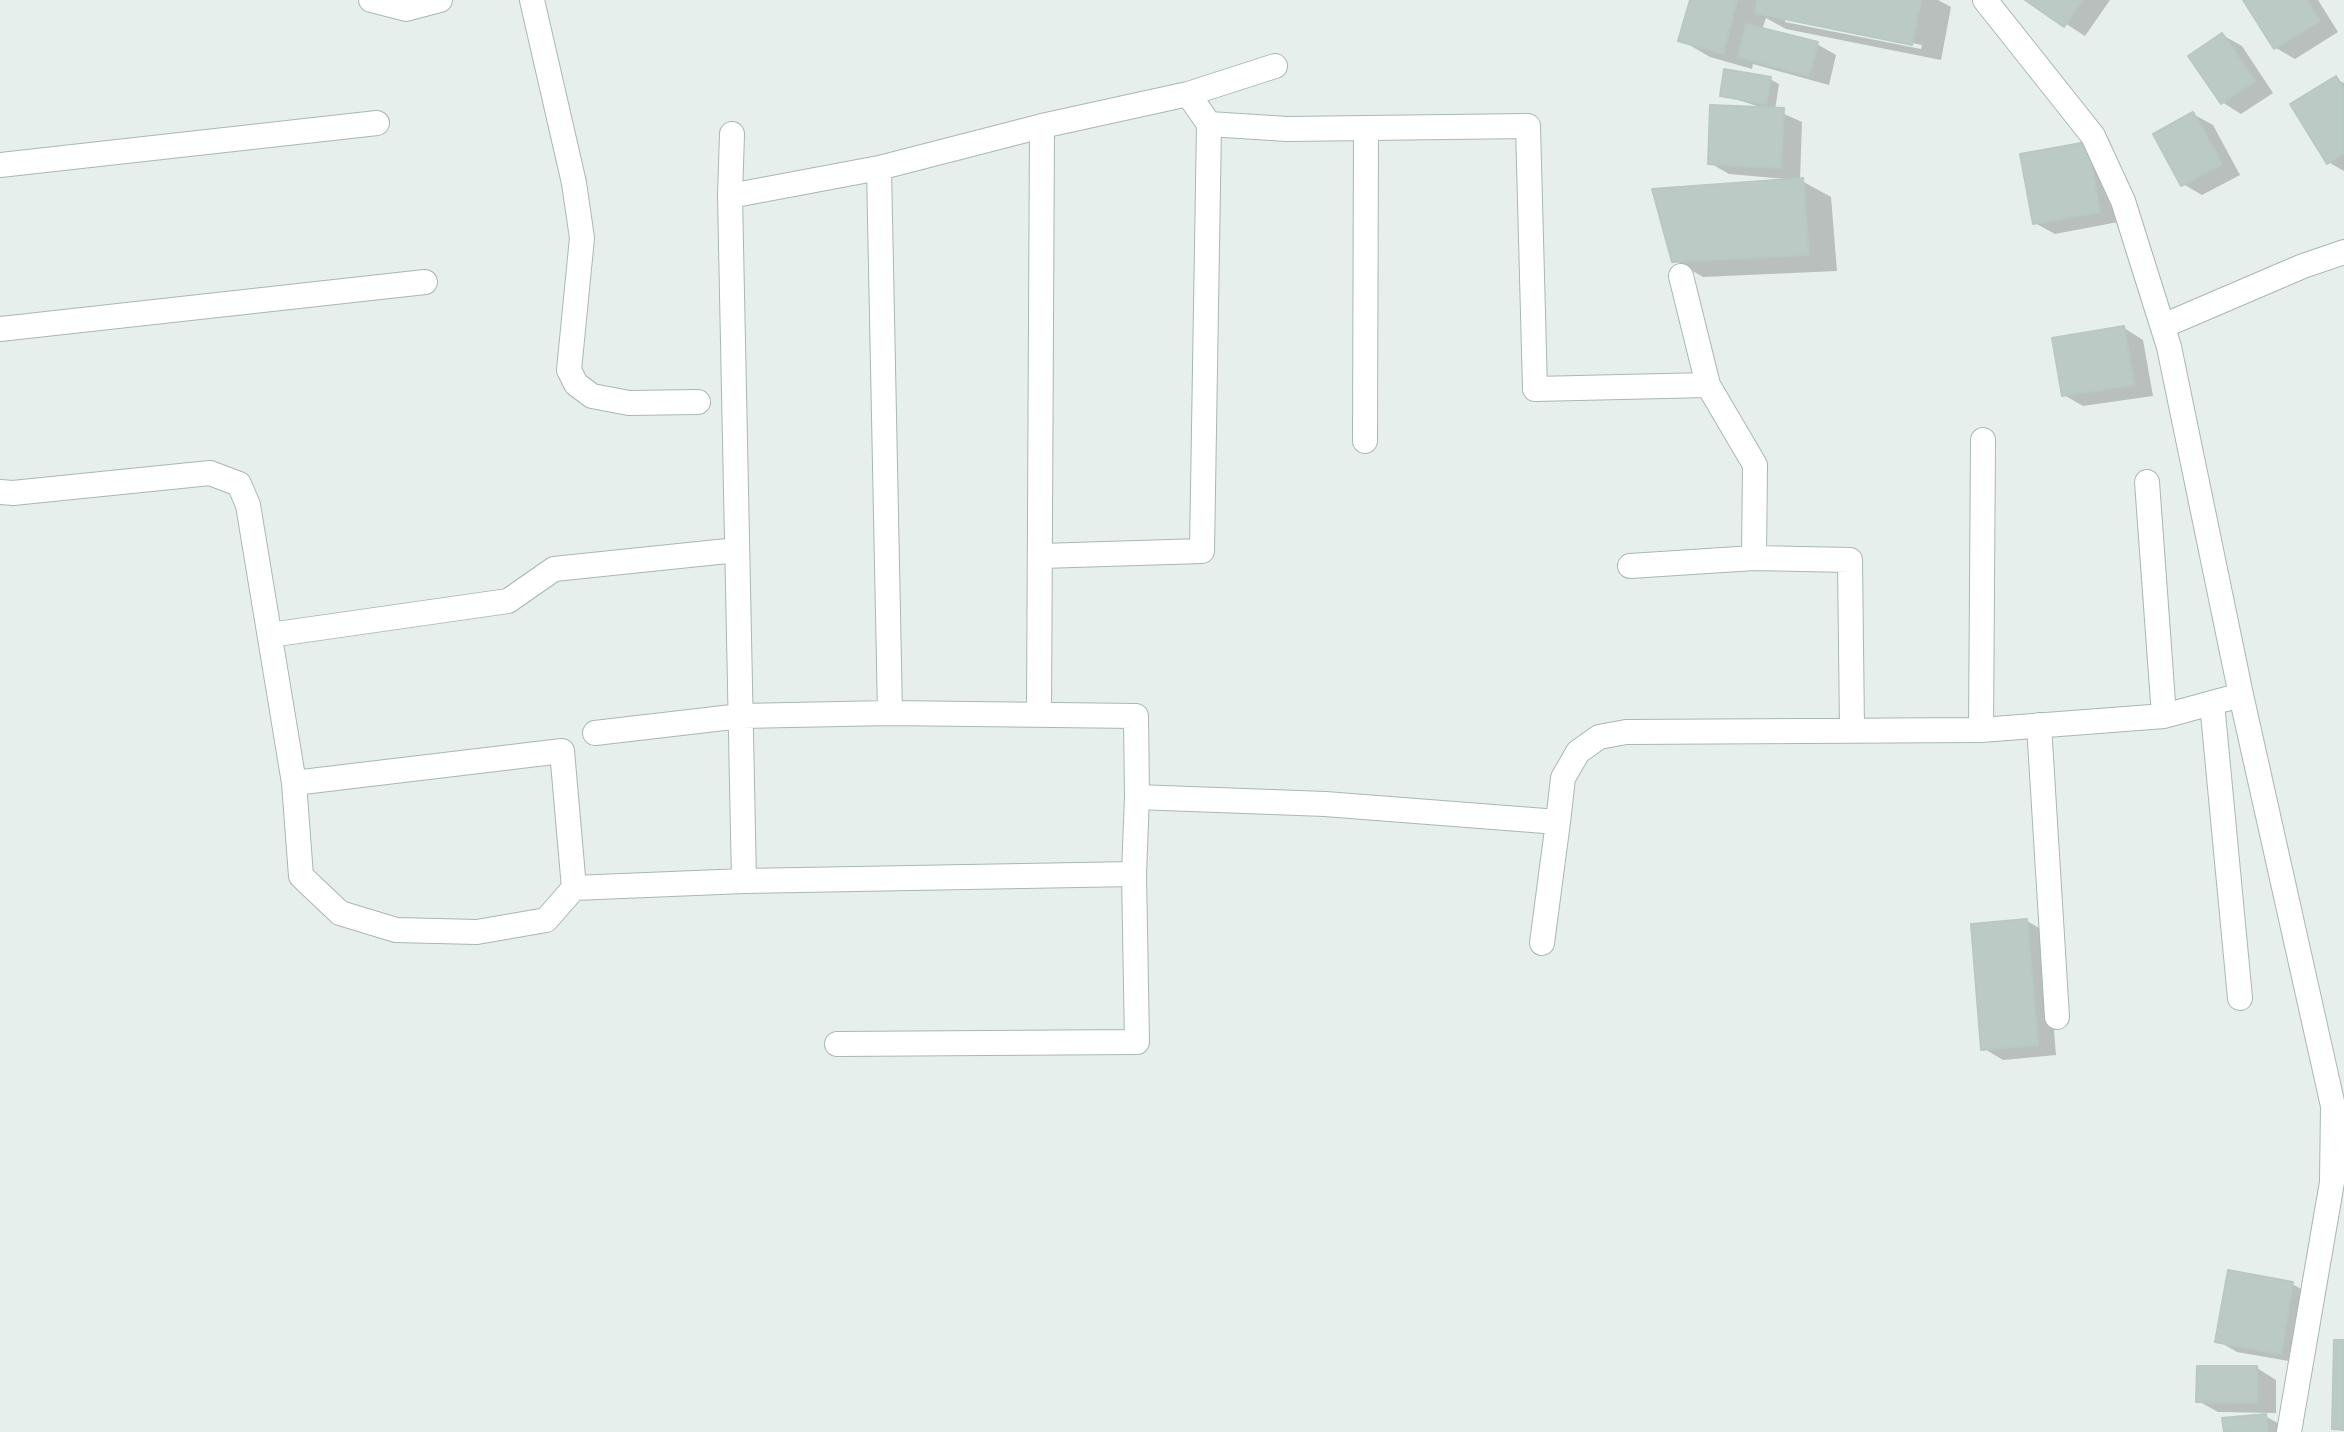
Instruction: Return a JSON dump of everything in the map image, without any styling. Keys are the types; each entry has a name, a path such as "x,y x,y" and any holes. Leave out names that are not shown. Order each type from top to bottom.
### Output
{"street":[{"path":"371,0 406,9 440,0"},
{"path":"532,0 574,183 582,238 569,370 576,384 592,396 629,403 698,402"},
{"path":"1985,0 2093,136 2123,201 2163,326 2333,1106 2332,1182 2289,1432"},
{"path":"730,196 879,168 1042,126 1188,94 1275,66"},
{"path":"1041,556 1202,551 1209,124 1188,94"},
{"path":"0,165 377,123"},
{"path":"1209,124 1366,129 1528,126 1535,389 1708,385"},
{"path":"1039,713 1042,126"},
{"path":"1365,441 1366,129"},
{"path":"732,134 730,196 744,881"},
{"path":"879,168 890,713"},
{"path":"2163,326 2344,252"},
{"path":"1681,276 1708,385 1755,465 1754,558"},
{"path":"0,329 425,282"},
{"path":"1981,730 1983,440"},
{"path":"0,492 210,473 239,484 248,505 294,783 301,876 340,913 396,930 477,932 546,920 574,888 562,751 294,783"},
{"path":"2147,482 2164,716"},
{"path":"270,635 508,601 554,569 737,550"},
{"path":"1630,566 1754,558 1850,560 1852,730"},
{"path":"1542,943 1563,778 1578,752 1599,737 1626,732 1981,730 2164,716 2241,695"},
{"path":"2212,703 2240,998"},
{"path":"595,733 741,716 890,713 1136,716 1134,874 1137,1042 837,1044"},
{"path":"2039,725 2057,1017"},
{"path":"1137,797 1325,804 1558,822"},
{"path":"574,888 744,881 1134,874"}],"building":[{"path":"1690,0 1737,0 1723,54 1678,41"},
{"path":"1757,0 1921,0 1912,45 1755,13"},
{"path":"2025,0 2083,0 2064,27"},
{"path":"2243,0 2307,0 2320,21 2274,49"},
{"path":"1746,24 1818,42 1809,76 1738,57"},
{"path":"2222,33 2255,81 2221,104 2188,56"},
{"path":"1724,69 1771,77 1766,104 1720,96"},
{"path":"2336,76 2344,89 2344,153 2327,164 2290,104"},
{"path":"1710,105 1784,108 1781,168 1708,164"},
{"path":"2193,112 2222,164 2181,186 2153,134"},
{"path":"2087,142 2100,212 2033,224 2020,154"},
{"path":"1803,178 1809,255 1672,262 1652,189"},
{"path":"2124,326 2134,385 2062,396 2052,338"},
{"path":"2027,919 2038,1045 1981,1050 1971,924"},
{"path":"2228,1270 2293,1282 2281,1354 2215,1342"},
{"path":"2334,1340 2344,1340 2344,1430 2332,1429"},
{"path":"2197,1366 2257,1366 2257,1403 2196,1402"},
{"path":"2266,1414 2268,1432 2224,1432 2222,1418"}]}
